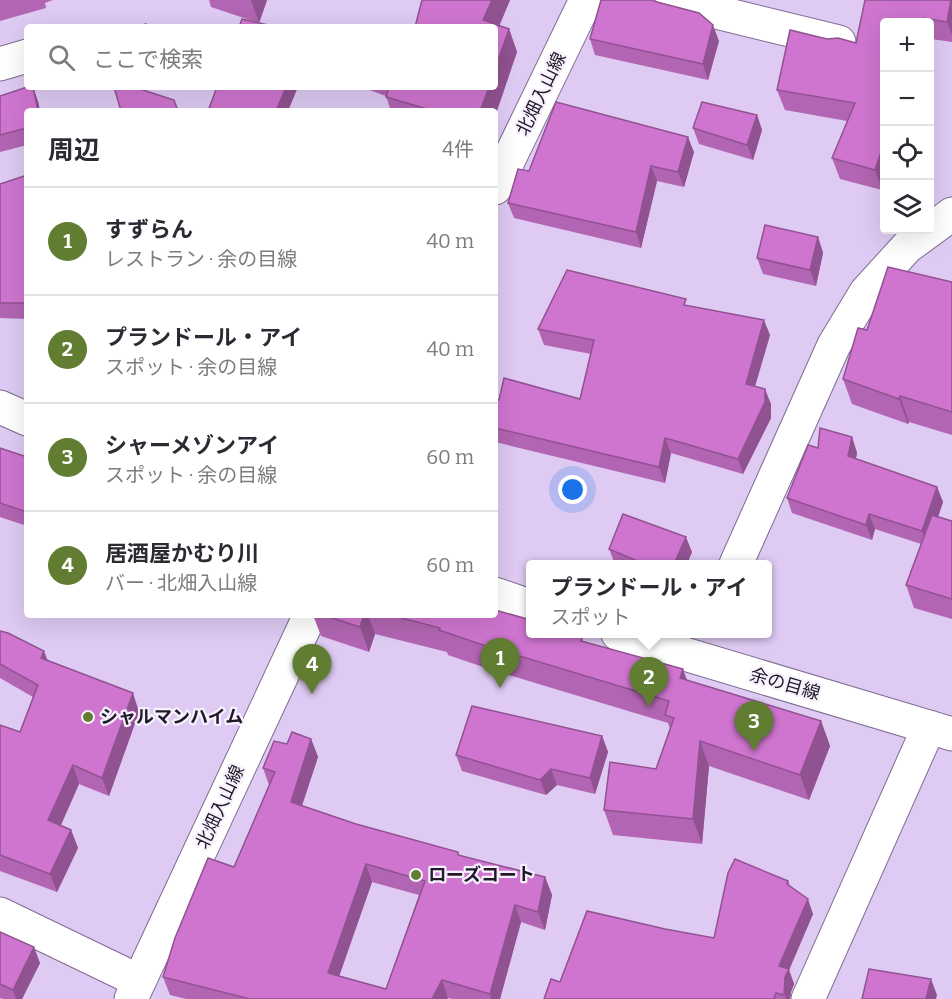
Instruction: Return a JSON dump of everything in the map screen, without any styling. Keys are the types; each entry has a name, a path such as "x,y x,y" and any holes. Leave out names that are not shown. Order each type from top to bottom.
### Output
{"street":[{"name":"北畑入山線","path":"498,182 586,0"},
{"path":"667,0 839,42"},
{"path":"0,64 24,57"},
{"path":"738,560 834,345 866,291 907,247 952,214"},
{"path":"0,407 24,418"},
{"path":"498,595 526,604"},
{"name":"北畑入山線","path":"135,990 309,618"},
{"name":"余の目線","path":"650,638 700,646 940,730"},
{"path":"808,999 940,730"},
{"path":"0,914 135,990"}],"building":[{"path":"422,0 492,0 483,20 495,24 416,24"},
{"path":"601,0 653,0 699,13 713,25 703,64 590,39"},
{"path":"865,0 951,0 947,22 934,18 880,18 880,155 875,170 832,158 855,103 777,90 790,30 856,43"},
{"path":"242,19 264,24 240,24"},
{"path":"498,25 509,29 498,60"},
{"path":"24,88 24,90 34,90 37,108 24,108 24,129 0,135 0,96"},
{"path":"115,90 143,90 174,100 177,108 120,108"},
{"path":"216,90 285,90 277,108 209,108"},
{"path":"388,90 488,90 481,108 424,108 386,97"},
{"path":"556,102 688,137 678,172 651,166 636,232 508,203 518,169 529,171"},
{"path":"702,102 757,115 747,145 693,128"},
{"path":"24,176 24,303 0,303 0,184"},
{"path":"765,225 818,237 810,270 757,258"},
{"path":"888,267 952,282 952,412 900,396 899,399 843,379 858,328 867,330"},
{"path":"567,270 686,299 684,305 764,320 746,384 765,389 765,402 738,459 665,438 659,467 498,429 498,400 504,378 580,399 594,340 538,329"},
{"path":"820,428 852,437 848,456 937,487 922,531 869,514 866,525 787,498 808,445 818,448"},
{"path":"0,448 24,456 24,511 0,503"},
{"path":"623,514 686,537 676,560 635,560 609,549"},
{"path":"932,515 952,521 952,599 906,585"},
{"path":"498,611 526,619 526,638 582,638 581,641 683,669 680,678 821,721 800,775 700,741 693,819 604,810 610,762 656,769 674,718 665,715 669,701 483,645 439,630 440,628 402,618 498,618"},
{"path":"332,618 363,618 360,627"},
{"path":"0,631 44,651 41,658 133,693 102,778 73,765 48,820 71,830 50,874 0,855 0,725 20,732 38,685 0,664"},
{"path":"472,706 602,736 590,778 551,769 540,780 456,755"},
{"path":"292,732 311,739 291,802 356,824 458,852 458,855 545,877 538,912 515,905 490,994 442,980 432,999 250,999 163,977 175,938 208,858 234,867 275,772 263,768 274,741 287,744","holes":["366,864 425,881 386,989 328,973"]},
{"path":"735,859 788,881 787,884 808,899 779,966 789,969 785,977 784,995 776,993 774,999 544,999 551,979 560,982 587,911 714,938 728,873"},
{"path":"0,932 34,947 13,990 0,984"},
{"path":"869,969 931,979 926,999 862,999"}],"place":[{"name":"すずらん","path":"500,688"},
{"name":"居酒屋かむり川","path":"312,694"},
{"name":"プランドール・アイ","path":"649,707"},
{"name":"シャルマンハイム","path":"88,717"},
{"name":"シャーメゾンアイ","path":"754,751"},
{"name":"ローズコート","path":"416,875"}]}
